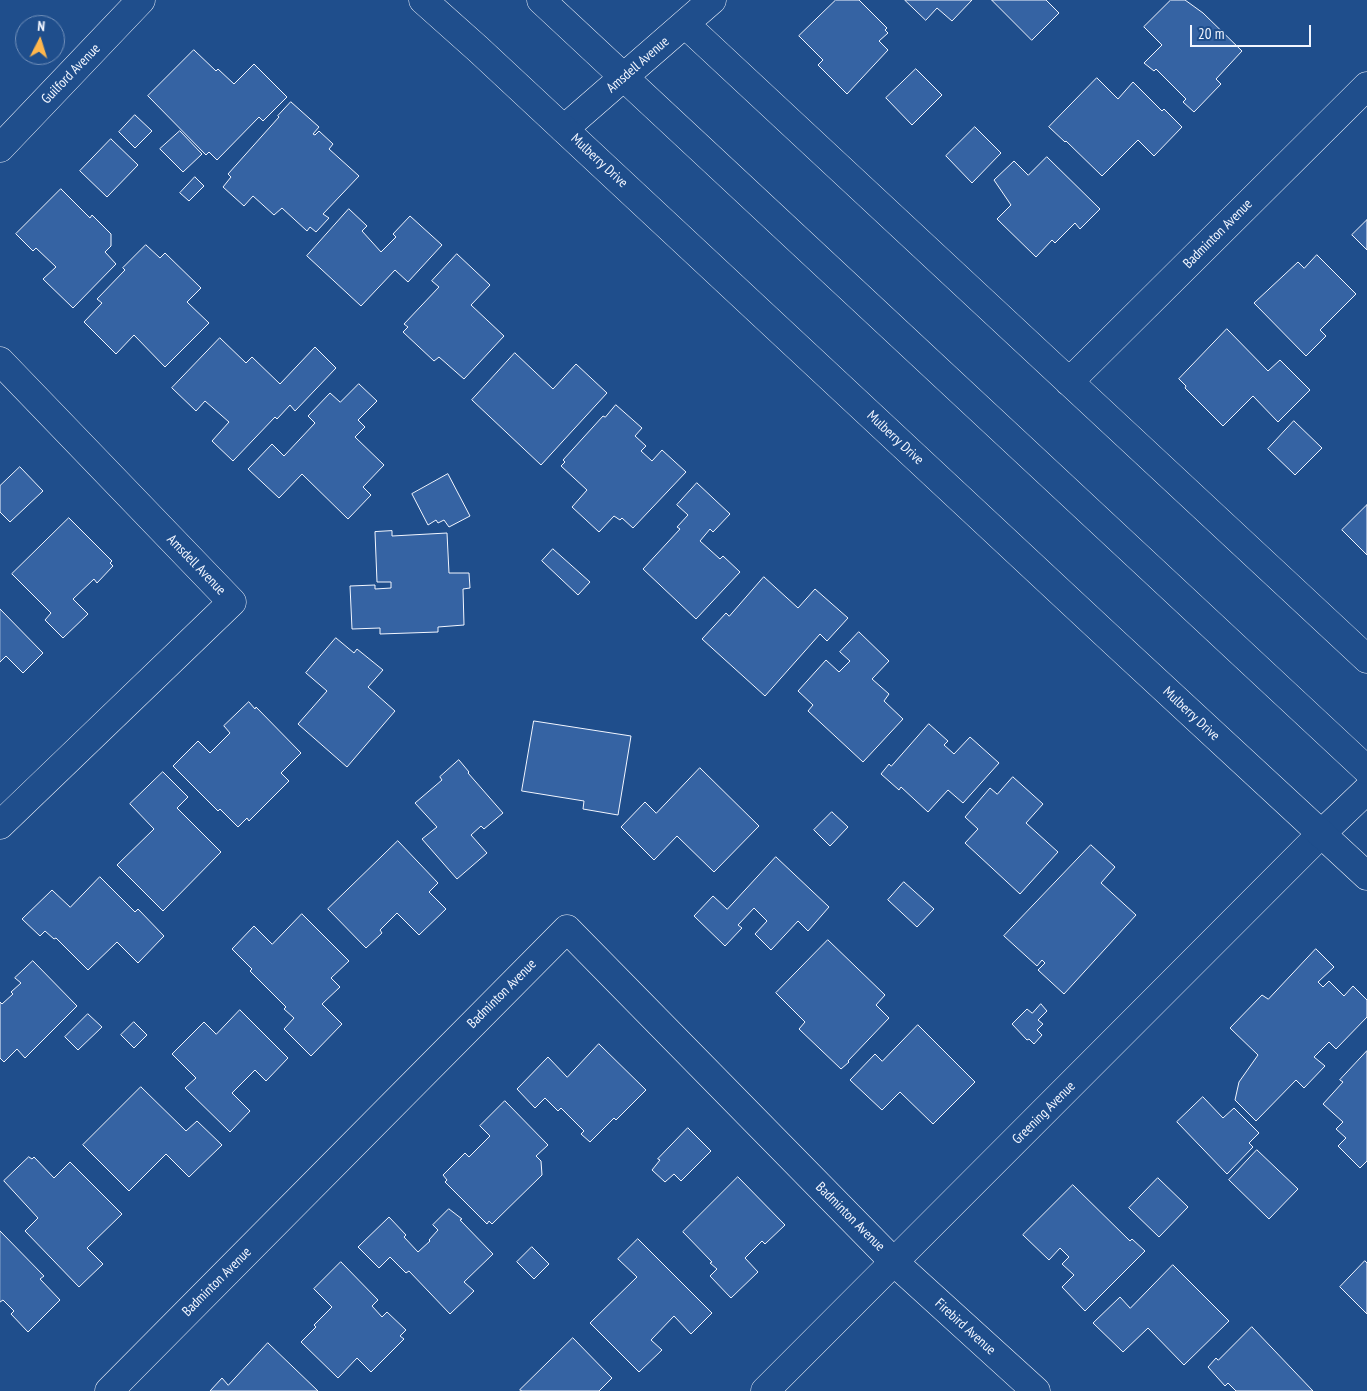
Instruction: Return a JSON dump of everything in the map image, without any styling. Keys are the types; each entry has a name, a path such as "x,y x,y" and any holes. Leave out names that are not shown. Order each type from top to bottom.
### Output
{"street":[{"name":"Guilford Avenue","path":"0,148 141,0"},
{"name":"Mulberry Drive","path":"423,0 564,128 1367,876"},
{"path":"541,0 1367,770"},
{"name":"Amsdell Avenue","path":"564,128 712,0"},
{"path":"685,24 1367,659"},
{"name":"Badminton Avenue","path":"1069,382 1367,86"},
{"name":"Amsdell Avenue","path":"0,361 232,602 0,825"},
{"name":"Greening Avenue","path":"765,1391 1367,790"},
{"name":"Badminton Avenue","path":"109,1391 567,929 894,1262"},
{"name":"Firebird Avenue","path":"894,1262 1036,1391"}],"building":[{"path":"836,0 859,0 887,28 885,30 888,33 879,41 888,50 847,94 818,65 823,60 799,36"},
{"path":"905,0 972,0 952,21 937,8 926,20"},
{"path":"992,0 1046,0 1059,13 1032,40"},
{"path":"1171,0 1185,0 1203,13 1242,51 1216,79 1221,84 1194,112 1183,102 1186,99 1156,69 1154,71 1144,63 1162,45 1144,27"},
{"path":"194,50 216,71 218,69 234,84 254,64 287,97 263,121 259,117 217,160 209,152 206,155 148,96"},
{"path":"916,69 942,95 912,125 886,98"},
{"path":"1097,78 1118,99 1133,82 1162,111 1164,109 1182,127 1154,156 1138,140 1102,176 1049,127"},
{"path":"291,102 319,127 313,134 315,135 319,131 333,144 329,149 359,176 323,214 329,218 316,232 310,227 307,231 282,208 274,215 253,196 244,206 223,187 231,177 228,174"},
{"path":"135,115 152,131 135,148 119,132"},
{"path":"975,127 1001,153 972,183 946,156"},
{"path":"180,131 202,154 183,172 160,149"},
{"path":"111,139 138,165 107,197 80,171"},
{"path":"1047,157 1100,209 1080,229 1075,223 1055,243 1052,240 1036,257 997,219 1011,205 994,180 1014,161 1028,175"},
{"path":"195,177 204,186 189,201 180,193"},
{"path":"61,189 90,218 92,215 111,234 111,246 105,252 116,264 73,308 43,279 56,267 36,248 33,251 16,234"},
{"path":"349,209 367,226 362,231 381,252 396,237 393,234 410,216 442,245 408,282 395,270 361,306 307,256"},
{"path":"1367,220 1367,250 1352,235"},
{"path":"146,245 160,258 165,253 201,288 187,302 209,323 165,367 134,335 116,354 84,322 102,303 97,299 125,270 123,268"},
{"path":"457,254 490,285 471,305 504,336 464,379 439,357 434,361 403,332 408,327 404,324 439,287 432,281"},
{"path":"1317,255 1356,294 1320,330 1326,336 1306,356 1254,303 1298,262 1304,268"},
{"path":"1227,329 1268,371 1280,360 1310,390 1278,422 1253,396 1223,426 1185,388 1186,386 1179,379"},
{"path":"220,338 246,363 252,357 280,384 315,347 336,368 295,411 290,405 277,419 275,417 233,461 212,441 229,422 205,401 196,411 172,388"},
{"path":"515,353 553,389 576,364 607,393 541,465 472,400"},
{"path":"359,384 377,401 358,420 365,427 355,437 384,465 363,487 371,495 348,519 302,474 279,498 248,469 272,444 284,456 315,423 308,416 330,393 340,402"},
{"path":"616,405 642,428 635,436 646,446 641,451 652,461 662,450 686,472 633,528 622,518 620,520 614,516 599,532 572,507 587,490 561,466 565,462 563,460 603,416 605,417"},
{"path":"1294,421 1322,448 1295,475 1268,449"},
{"path":"20,467 43,491 10,522 0,512 0,486"},
{"path":"448,474 470,516 449,527 444,520 438,523 436,520 428,525 412,494"},
{"path":"697,483 730,514 713,532 710,529 700,541 720,559 723,556 740,572 696,619 643,569 680,529 677,527 688,515 677,505"},
{"path":"1367,505 1367,555 1342,530"},
{"path":"69,518 112,561 110,563 113,566 97,583 94,579 73,599 88,614 63,638 45,620 51,613 12,574"},
{"path":"392,531 392,536 447,533 449,573 469,573 470,588 463,589 464,625 438,627 438,632 380,634 380,628 352,629 350,586 375,585 375,589 391,588 391,582 377,582 375,532"},
{"path":"553,549 590,582 578,595 542,561"},
{"path":"764,577 798,608 815,589 848,618 827,641 820,634 765,696 702,639 726,613 729,616"},
{"path":"0,609 43,653 23,673 6,656 0,662"},
{"path":"859,632 889,661 872,679 889,694 884,701 903,719 863,762 808,711 813,705 798,691 826,660 839,672 850,661 840,652"},
{"path":"336,638 354,653 357,649 383,670 368,687 395,711 347,767 298,724 327,691 306,673"},
{"path":"249,702 301,753 281,773 289,781 249,821 247,818 238,827 220,809 218,811 173,766 198,741 210,753 230,733 224,726"},
{"path":"534,721 631,736 618,815 583,809 584,801 522,791"},
{"path":"929,724 948,741 944,745 954,754 970,737 999,763 963,803 948,790 928,812 901,787 899,790 881,774 889,764 891,766"},
{"path":"459,760 503,813 484,829 481,826 471,835 487,853 457,879 422,839 437,827 415,803 442,780 440,777"},
{"path":"700,768 759,826 714,872 677,836 654,860 621,827 645,802 656,813"},
{"path":"163,772 188,797 177,808 221,852 163,911 117,865 154,829 130,804"},
{"path":"1013,777 1043,804 1026,823 1058,852 1020,894 965,843 978,829 965,817 990,788 997,794"},
{"path":"832,812 848,827 830,846 814,830"},
{"path":"398,841 438,883 429,892 446,909 419,935 397,913 380,930 382,933 366,948 328,909"},
{"path":"1091,845 1115,867 1101,883 1136,915 1064,994 1038,970 1045,963 1042,960 1037,966 1004,936"},
{"path":"776,857 829,907 808,931 798,921 771,950 755,934 767,921 754,908 738,925 742,928 725,946 694,916 713,896 727,909"},
{"path":"100,877 135,912 138,909 164,936 138,963 117,942 88,970 56,938 54,939 45,931 40,936 22,919 52,890 70,907"},
{"path":"904,882 934,909 917,927 888,900"},
{"path":"302,914 349,961 331,978 340,987 322,1004 342,1024 311,1056 284,1029 294,1018 284,1009 286,1007 250,971 252,969 232,949 254,926 272,944"},
{"path":"828,940 885,995 876,1005 889,1018 841,1069 799,1029 805,1022 776,993"},
{"path":"1316,949 1334,967 1318,982 1323,987 1329,981 1344,996 1353,986 1367,1000 1367,1017 1336,1049 1329,1042 1314,1057 1325,1066 1304,1088 1296,1080 1256,1121 1235,1100 1239,1082 1258,1055 1230,1028 1262,995 1268,999"},
{"path":"33,961 77,1006 25,1058 17,1049 4,1062 0,1058 0,1002 2,1004 13,994 11,992 21,983 15,978"},
{"path":"1041,1004 1047,1011 1038,1020 1043,1024 1037,1030 1042,1035 1034,1044 1029,1039 1027,1040 1012,1024 1027,1009 1032,1013"},
{"path":"240,1010 288,1058 266,1081 255,1070 232,1093 250,1111 230,1132 185,1088 196,1078 172,1054 204,1022 216,1034"},
{"path":"88,1014 102,1027 78,1050 65,1037"},
{"path":"134,1022 147,1035 134,1048 121,1035"},
{"path":"918,1025 975,1082 933,1124 900,1092 882,1110 850,1080 875,1054 882,1061"},
{"path":"599,1044 646,1090 616,1120 614,1118 590,1142 581,1134 584,1131 561,1108 558,1111 545,1098 535,1108 517,1089 548,1057 567,1077"},
{"path":"1367,1051 1367,1161 1360,1168 1338,1146 1346,1138 1336,1129 1343,1122 1323,1104 1343,1082 1340,1080"},
{"path":"141,1087 186,1131 197,1121 222,1145 189,1177 166,1154 129,1191 83,1145"},
{"path":"1203,1097 1223,1118 1234,1108 1259,1133 1249,1143 1253,1147 1227,1174 1177,1122"},
{"path":"505,1101 548,1145 536,1156 541,1161 542,1175 492,1224 489,1221 487,1224 445,1182 447,1180 443,1175 465,1153 469,1157 490,1136 480,1126"},
{"path":"688,1128 711,1151 681,1181 674,1174 665,1182 652,1170 660,1160 658,1159"},
{"path":"1257,1150 1298,1189 1269,1219 1229,1180"},
{"path":"29,1157 32,1159 34,1157 54,1178 70,1162 122,1214 87,1248 103,1264 79,1287 25,1231 38,1218 4,1181"},
{"path":"738,1177 785,1225 765,1244 762,1241 745,1258 758,1272 731,1298 710,1276 717,1269 710,1263 712,1262 683,1232"},
{"path":"1158,1178 1188,1207 1159,1237 1129,1208"},
{"path":"1073,1185 1130,1241 1132,1239 1145,1251 1085,1311 1062,1287 1074,1275 1062,1264 1069,1257 1060,1248 1049,1260 1023,1235"},
{"path":"449,1209 462,1219 460,1220 493,1254 464,1282 474,1291 450,1314 409,1271 406,1273 390,1257 379,1268 358,1247 389,1217 406,1235 404,1237 418,1252 438,1230 433,1225"},
{"path":"0,1231 44,1276 40,1279 60,1300 28,1332 11,1314 14,1311 3,1300 0,1302"},
{"path":"638,1239 712,1313 691,1334 674,1316 651,1340 662,1350 639,1372 590,1323 637,1277 618,1259"},
{"path":"532,1247 549,1264 534,1279 517,1262"},
{"path":"1365,1261 1367,1263 1367,1314 1340,1287"},
{"path":"341,1262 378,1300 372,1306 382,1317 387,1312 406,1330 400,1336 404,1339 371,1372 357,1358 338,1378 301,1342 316,1327 314,1325 332,1307 314,1289"},
{"path":"1173,1265 1229,1321 1184,1365 1148,1328 1123,1352 1093,1323 1120,1297 1130,1308"},
{"path":"1252,1327 1313,1391 1236,1391 1228,1383 1225,1386 1208,1367 1216,1358 1218,1360"},
{"path":"573,1338 612,1378 599,1391 520,1390"},
{"path":"268,1343 318,1391 210,1391 222,1378 228,1385"}]}
